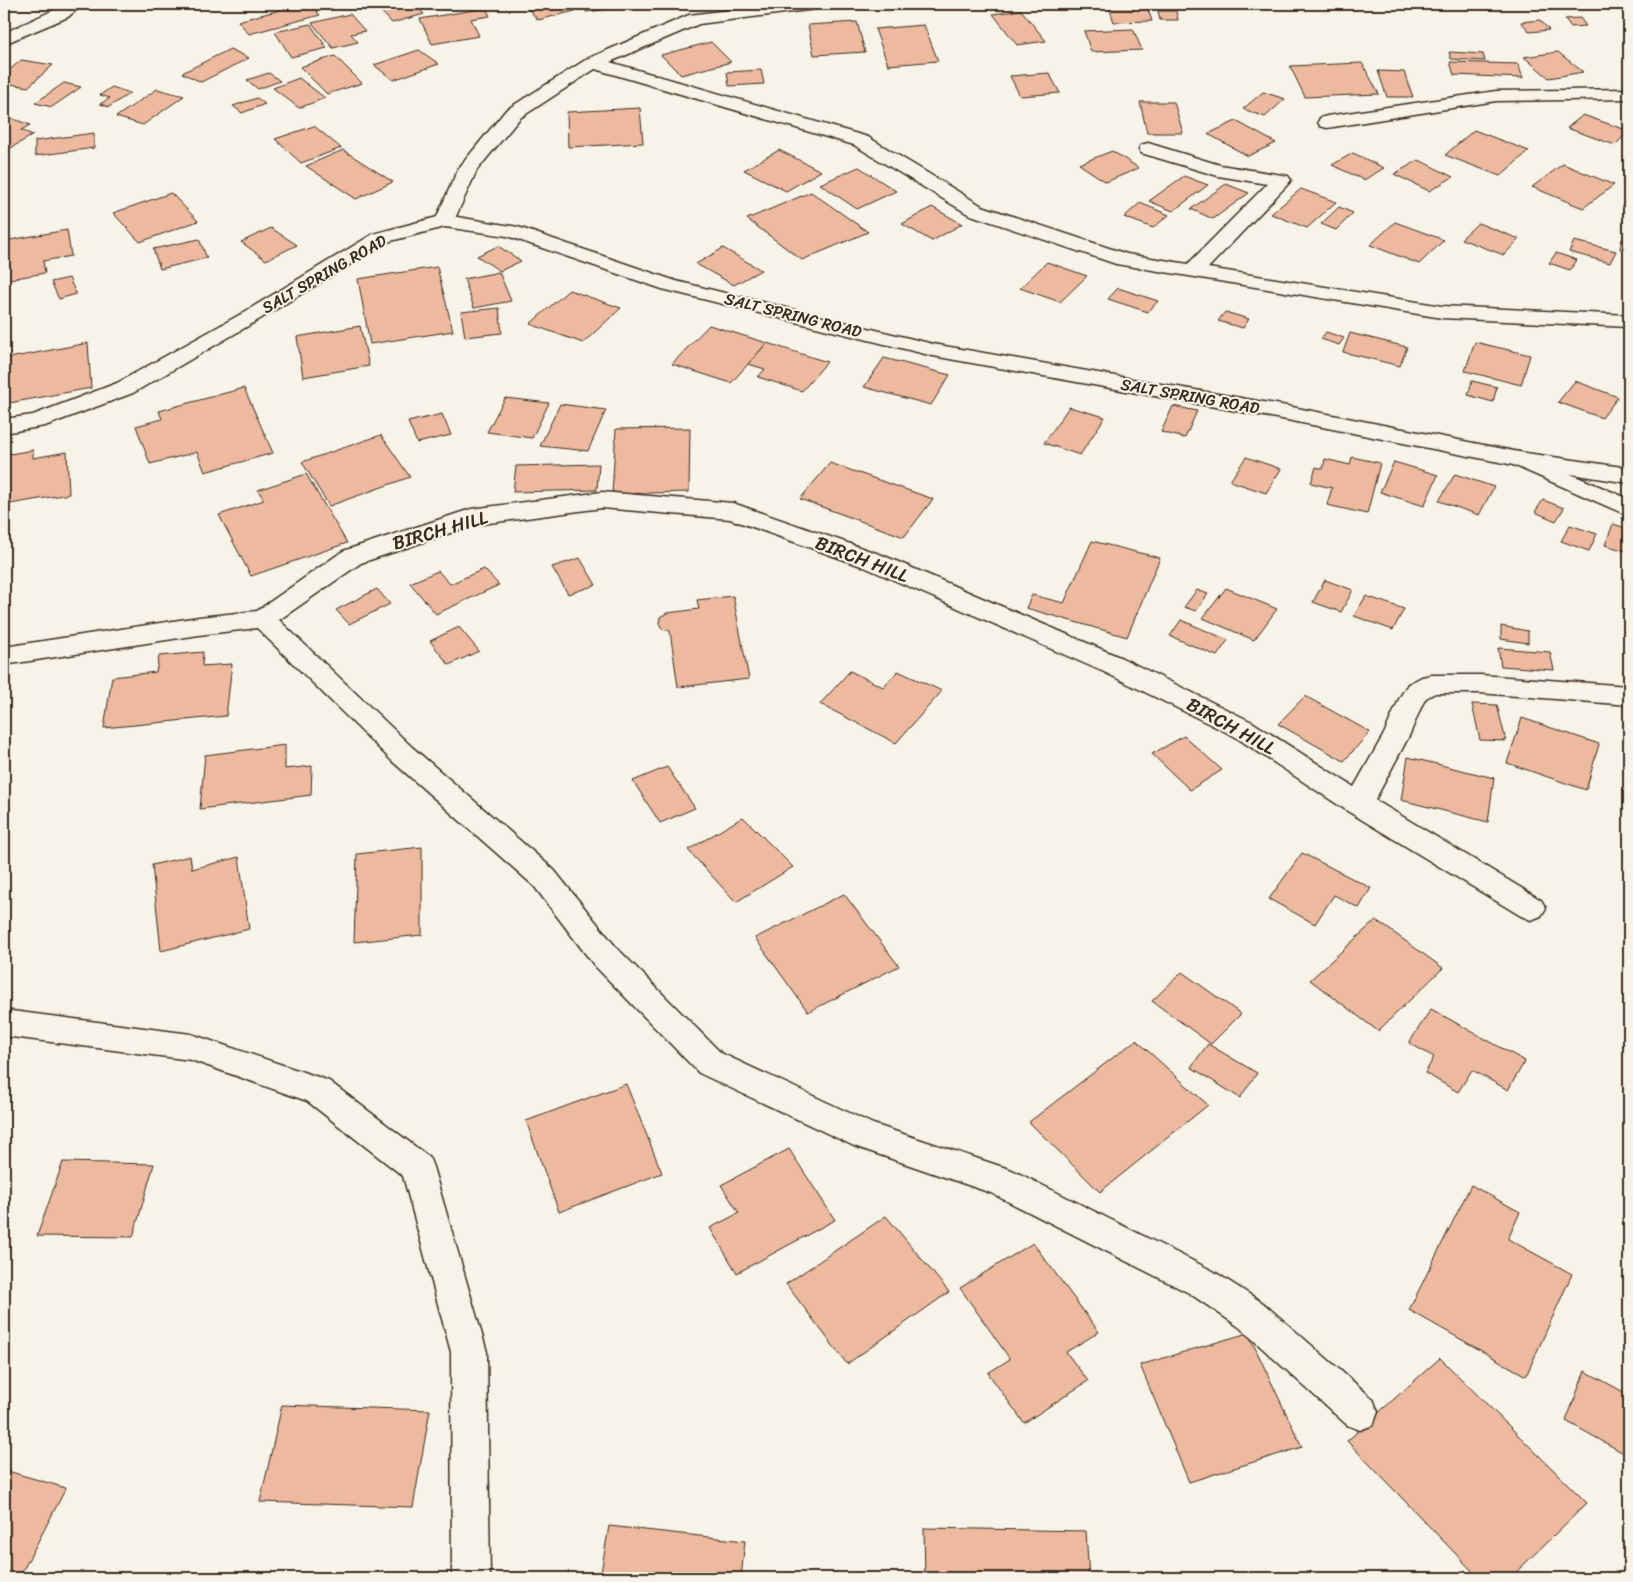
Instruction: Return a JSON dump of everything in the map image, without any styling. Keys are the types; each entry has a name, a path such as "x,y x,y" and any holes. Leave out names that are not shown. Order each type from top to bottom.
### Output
{"street":[{"path":"4,39 62,13 75,4"},
{"path":"445,221 468,170 513,114 593,63 695,19 815,4"},
{"path":"593,63 861,141 975,210 1123,260 1442,312 1629,321"},
{"path":"1327,122 1496,96 1629,94"},
{"path":"1148,149 1218,170 1281,180 1193,271"},
{"name":"SALT SPRING ROAD","path":"4,426 36,421 125,388 248,318 380,238 445,221 511,232 669,285 933,350 1518,458 1629,476"},
{"path":"1518,458 1629,508"},
{"name":"BIRCH HILL","path":"4,656 189,628 263,619 352,558 471,517 602,500 733,511 873,561 1113,665 1243,729 1359,804 1531,908"},
{"path":"263,619 402,754 544,878 605,956 710,1063 865,1136 1000,1181 1201,1282 1251,1315 1360,1412"},
{"path":"1359,804 1397,734 1408,704 1417,691 1431,684 1480,684 1629,695"},
{"path":"4,1023 191,1047 318,1091 417,1167 469,1352 471,1578"}],"building":[{"path":"274,4 323,4 327,8 316,11 320,15 249,34 238,21 280,10"},
{"path":"414,4 424,14 392,23 375,5"},
{"path":"524,4 569,4 575,11 538,20"},
{"path":"582,4 622,4 624,7 586,12"},
{"path":"643,4 668,4 648,9"},
{"path":"1109,7 1147,7 1152,21 1114,22"},
{"path":"486,8 490,16 471,19 479,36 432,44 420,19"},
{"path":"1619,8 1629,8 1629,21"},
{"path":"1021,10 1046,41 1017,45 993,14"},
{"path":"1158,11 1176,11 1178,20 1160,20"},
{"path":"350,14 365,31 351,34 358,42 333,48 312,23"},
{"path":"1580,18 1586,26 1571,27 1565,19"},
{"path":"1540,20 1549,30 1530,32 1521,22"},
{"path":"857,22 865,52 814,55 808,25"},
{"path":"310,24 327,48 291,57 275,32"},
{"path":"924,25 938,61 888,65 875,29"},
{"path":"1133,29 1142,50 1091,52 1084,31"},
{"path":"711,42 731,62 681,75 661,55"},
{"path":"230,49 249,58 201,82 182,73"},
{"path":"419,50 439,64 393,80 374,65"},
{"path":"1449,52 1483,54 1485,61 1451,59"},
{"path":"1558,52 1583,72 1549,78 1524,57"},
{"path":"335,56 362,83 327,94 300,67"},
{"path":"21,60 53,65 28,87 4,83 4,75"},
{"path":"1450,62 1518,64 1523,78 1454,75"},
{"path":"1362,63 1379,94 1305,97 1290,66"},
{"path":"761,70 764,84 729,86 727,72"},
{"path":"1378,71 1404,72 1413,97 1387,97"},
{"path":"269,73 280,81 258,89 247,80"},
{"path":"1049,73 1060,93 1020,96 1010,76"},
{"path":"299,78 325,98 299,108 273,88"},
{"path":"64,83 81,87 52,107 35,103"},
{"path":"112,87 130,93 109,107 100,104 110,98 100,95"},
{"path":"157,89 184,96 143,125 116,117"},
{"path":"1263,92 1285,99 1265,117 1243,109"},
{"path":"257,98 265,104 242,113 233,106"},
{"path":"1140,102 1174,102 1183,133 1147,133"},
{"path":"640,108 643,143 568,147 567,112"},
{"path":"1583,115 1629,131 1615,145 1567,128"},
{"path":"8,117 30,125 21,130 33,135 4,152 4,119"},
{"path":"1236,121 1276,143 1248,156 1208,134"},
{"path":"314,126 341,148 301,163 275,139"},
{"path":"1474,130 1529,151 1500,176 1445,155"},
{"path":"94,133 94,148 35,156 35,141"},
{"path":"343,150 393,182 356,199 306,166"},
{"path":"779,150 821,171 786,191 744,170"},
{"path":"1112,151 1139,168 1106,182 1079,164"},
{"path":"1353,153 1384,168 1364,180 1332,165"},
{"path":"1419,160 1453,177 1429,191 1394,174"},
{"path":"1563,164 1614,185 1583,208 1532,187"},
{"path":"859,167 896,191 857,209 820,184"},
{"path":"1184,176 1208,185 1173,211 1149,201"},
{"path":"1226,184 1249,193 1213,219 1191,209"},
{"path":"1301,189 1336,202 1307,228 1271,214"},
{"path":"811,192 868,232 802,260 747,219"},
{"path":"171,193 198,221 140,242 113,213"},
{"path":"1140,203 1169,215 1153,228 1124,217"},
{"path":"932,207 962,224 932,241 902,224"},
{"path":"1339,207 1353,213 1336,230 1321,224"},
{"path":"1395,222 1444,240 1419,264 1370,245"},
{"path":"1478,223 1519,239 1504,255 1461,239"},
{"path":"271,228 297,245 266,260 241,242"},
{"path":"67,230 71,256 43,261 45,273 4,280 4,241"},
{"path":"199,239 207,258 160,269 153,249"},
{"path":"1622,239 1629,241 1629,251 1620,249"},
{"path":"1574,241 1616,251 1610,263 1569,252"},
{"path":"498,246 521,261 500,271 477,256"},
{"path":"723,248 761,270 734,285 696,264"},
{"path":"1556,253 1577,260 1570,270 1549,263"},
{"path":"1047,262 1087,276 1060,302 1020,288"},
{"path":"437,267 453,331 370,344 358,279"},
{"path":"499,272 511,301 474,308 464,279"},
{"path":"69,278 76,294 59,299 51,282"},
{"path":"1118,288 1158,301 1148,312 1108,299"},
{"path":"569,290 621,308 583,343 530,324"},
{"path":"499,308 502,333 465,337 461,312"},
{"path":"1225,312 1249,319 1243,328 1218,321"},
{"path":"709,325 767,343 731,383 672,364"},
{"path":"360,326 369,366 303,377 297,337"},
{"path":"1326,332 1344,338 1339,345 1321,339"},
{"path":"1350,333 1407,347 1400,366 1343,352"},
{"path":"1475,342 1530,355 1521,385 1465,371"},
{"path":"88,343 91,388 4,404 4,359"},
{"path":"767,343 827,362 802,391 758,377 765,369 748,364"},
{"path":"884,358 950,375 931,405 864,387"},
{"path":"1472,381 1497,387 1493,402 1468,395"},
{"path":"1575,381 1618,397 1602,418 1558,402"},
{"path":"244,388 273,453 205,472 197,452 150,464 136,426 162,419 159,411"},
{"path":"505,398 549,403 532,438 487,432"},
{"path":"560,404 606,410 588,451 540,446"},
{"path":"1173,406 1197,411 1185,438 1161,432"},
{"path":"1069,407 1105,417 1080,455 1044,443"},
{"path":"442,414 451,435 417,443 408,422"},
{"path":"690,428 689,492 612,494 616,429"},
{"path":"381,435 410,477 329,506 302,462"},
{"path":"33,450 33,458 67,452 69,494 4,505 4,455"},
{"path":"1246,457 1281,469 1266,493 1230,481"},
{"path":"1352,457 1380,463 1367,514 1327,505 1332,488 1311,483 1316,467 1323,469 1325,459 1350,465"},
{"path":"1394,462 1438,475 1424,506 1380,492"},
{"path":"830,463 933,499 904,537 800,499"},
{"path":"599,464 597,490 513,492 516,466"},
{"path":"306,474 347,543 251,576 219,515 264,500 258,490"},
{"path":"1455,474 1494,487 1479,515 1439,501"},
{"path":"1543,500 1564,508 1556,521 1535,512"},
{"path":"1613,524 1629,529 1629,552 1605,545"},
{"path":"1570,525 1597,534 1589,551 1561,541"},
{"path":"1092,541 1160,558 1127,637 1026,608 1032,595 1064,603"},
{"path":"580,558 596,585 568,594 552,567"},
{"path":"484,569 499,585 436,614 410,583 438,571 450,584"},
{"path":"1325,580 1353,590 1341,612 1313,602"},
{"path":"1226,588 1277,609 1254,640 1203,618"},
{"path":"377,589 390,604 349,624 336,610"},
{"path":"1197,590 1208,594 1196,611 1184,607"},
{"path":"733,596 749,679 678,687 670,631 662,629 659,623 660,617 667,613 699,609 697,600"},
{"path":"1366,596 1404,609 1393,630 1354,616"},
{"path":"1181,620 1228,640 1217,656 1170,636"},
{"path":"1501,626 1528,631 1528,643 1501,639"},
{"path":"459,627 479,651 449,665 430,641"},
{"path":"1498,648 1550,652 1554,670 1501,666"},
{"path":"203,652 202,666 232,664 226,716 104,728 112,677 156,672 159,656"},
{"path":"850,671 883,687 898,671 942,691 896,743 820,704"},
{"path":"1305,696 1370,732 1344,761 1278,724"},
{"path":"1472,704 1497,705 1506,741 1480,740"},
{"path":"1522,718 1599,744 1586,790 1507,763"},
{"path":"1184,736 1222,770 1190,790 1152,754"},
{"path":"285,745 285,769 312,766 311,795 200,809 205,755"},
{"path":"1408,757 1494,778 1488,822 1401,800"},
{"path":"667,767 695,808 660,823 633,781"},
{"path":"743,817 793,867 736,902 688,850"},
{"path":"422,847 422,935 354,942 357,854"},
{"path":"1302,853 1371,888 1359,908 1334,895 1315,924 1269,899"},
{"path":"190,856 192,869 239,857 249,929 161,951 152,865"},
{"path":"844,894 899,966 808,1012 755,938"},
{"path":"1376,920 1443,968 1378,1031 1310,980"},
{"path":"1182,972 1241,1014 1211,1044 1152,1001"},
{"path":"1431,1009 1525,1061 1508,1090 1472,1070 1458,1092 1425,1073 1434,1057 1409,1043"},
{"path":"1136,1040 1208,1105 1100,1192 1029,1122"},
{"path":"1208,1044 1257,1073 1240,1098 1191,1067"},
{"path":"626,1084 662,1173 559,1212 526,1121"},
{"path":"789,1149 835,1220 737,1273 710,1228 739,1213 721,1185"},
{"path":"63,1162 154,1164 133,1237 37,1236"},
{"path":"1471,1185 1520,1212 1508,1239 1572,1274 1526,1376 1409,1310"},
{"path":"886,1216 949,1292 847,1364 786,1284"},
{"path":"1033,1243 1099,1332 1066,1352 1088,1381 1024,1423 988,1373 1010,1359 960,1288"},
{"path":"1248,1333 1302,1447 1189,1482 1140,1365"},
{"path":"1440,1358 1587,1503 1510,1578 1479,1578 1347,1441"},
{"path":"1585,1371 1629,1395 1629,1456 1566,1421"},
{"path":"282,1405 430,1410 413,1507 260,1502"},
{"path":"4,1470 66,1488 19,1578 4,1578"},
{"path":"609,1526 745,1541 741,1578 600,1578"},
{"path":"924,1528 1086,1531 1089,1578 925,1578"}]}
